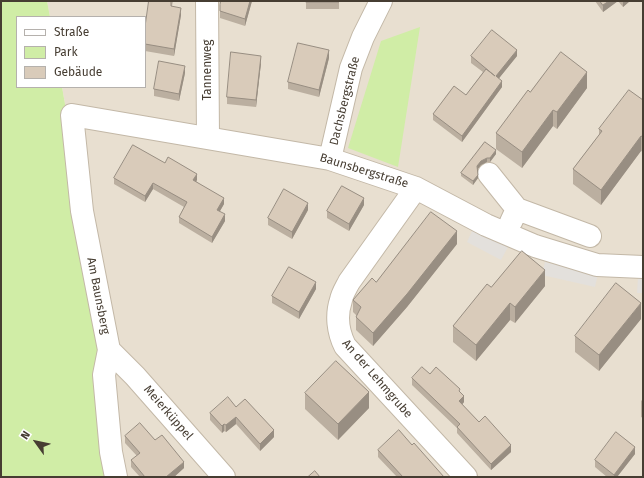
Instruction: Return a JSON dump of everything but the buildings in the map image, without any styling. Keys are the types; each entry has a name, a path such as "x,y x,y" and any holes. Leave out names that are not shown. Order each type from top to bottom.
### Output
{"street":[{"name":"Tannenweg","path":"208,1 208,138"},
{"name":"Dachsbergstraße","path":"330,158 351,68 363,37 381,1"},
{"name":"Baunsbergstraße","path":"72,115 330,158 416,188 506,234 535,246 597,265 643,267"},
{"name":"Am Baunsberg","path":"72,115 82,211 109,350 104,375 111,452 116,477"},
{"path":"489,174 517,209 590,236"},
{"name":"An der Lehmgrube","path":"416,188 349,282 341,299 338,315 340,336 345,346 466,477"},
{"path":"506,234 517,209"},
{"name":"Meierküppel","path":"109,350 135,376 224,477"}],"shaded area":[{"path":"47,1 643,1 643,477 117,477 117,400 62,88 146,88 146,16 50,16"},
{"path":"473,229 508,247 501,260 467,242"},
{"path":"545,262 598,274 595,287 542,275"},
{"path":"638,277 643,278 643,293 637,293"}],"green space":[{"path":"1,1 47,1 50,16 16,16 16,88 62,88 117,400 117,477 1,477"},
{"path":"420,27 398,167 348,148 381,41"}]}
